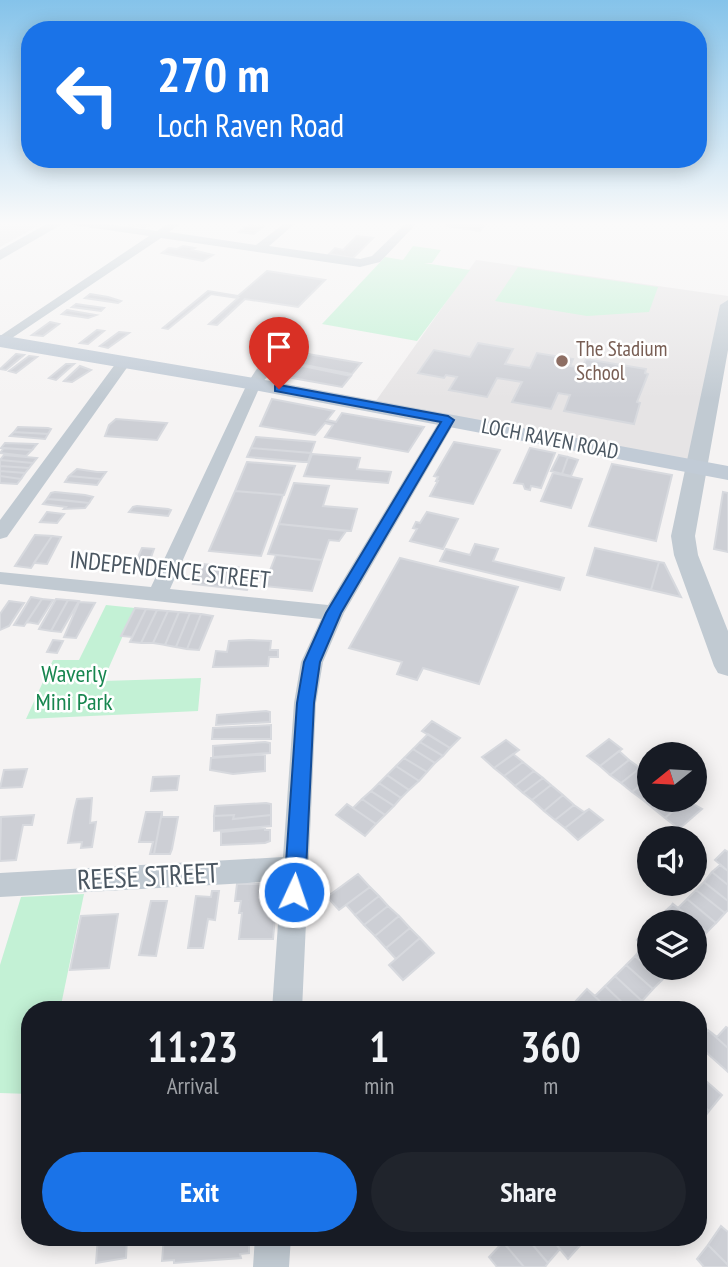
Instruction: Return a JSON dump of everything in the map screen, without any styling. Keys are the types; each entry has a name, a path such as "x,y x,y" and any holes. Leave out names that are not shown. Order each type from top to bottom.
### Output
{"main road":[{"name":"LOCH RAVEN ROAD","path":"0,342 254,384 728,473"}],"street":[{"path":"0,342 90,281"},
{"path":"728,305 683,536 686,555 728,666"},
{"path":"156,595 254,384 289,344"},
{"path":"0,533 124,362"},
{"path":"288,1001 308,682 312,662 334,613 448,420"},
{"name":"INDEPENDENCE STREET","path":"0,579 334,613"},
{"path":"708,609 728,633"},
{"name":"REESE STREET","path":"0,885 296,868"},
{"path":"271,1267 272,1246"}],"shaded area":[{"name":"The Stadium School","path":"461,281 624,281 728,296 728,317 698,466 373,405"}],"green space":[{"path":"362,281 462,281 417,341 322,324"},
{"path":"508,281 617,281 658,287 649,312 587,316 495,301"},
{"name":"Waverly Mini Park","path":"106,605 135,608 103,681 201,678 198,711 26,719 53,660 79,660"},
{"path":"84,894 62,1001 21,1001 21,1094 0,1093 0,965 21,897"}],"building":[{"path":"255,281 324,281 298,307 245,299 217,325 209,324 238,298 211,294 168,329 163,328 208,291 238,296"},
{"path":"90,294 121,301 118,303 85,298"},
{"path":"76,304 104,308 101,311 72,307"},
{"path":"67,310 96,315 88,318 62,314"},
{"path":"50,322 59,324 43,336 32,335"},
{"path":"97,330 104,331 88,344 80,343"},
{"path":"119,332 129,333 108,348 100,346"},
{"name":"The Stadium School","path":"478,343 513,349 505,364 530,368 537,353 573,359 570,366 582,368 586,359 646,369 645,373 648,374 637,402 640,403 634,424 564,411 570,395 558,393 551,409 512,402 522,382 497,378 487,397 449,390 457,377 446,375 444,378 418,373 434,350 470,357"},
{"path":"16,354 24,355 6,370 0,369"},
{"path":"308,354 361,363 352,374 299,364"},
{"path":"29,356 37,357 16,373 9,371"},
{"path":"66,364 74,364 56,380 49,378"},
{"path":"298,365 351,376 342,387 287,377"},
{"path":"80,366 91,370 72,382 64,381"},
{"path":"272,399 334,411 327,420 336,422 342,413 424,427 408,452 325,437 333,425 325,423 315,435 260,426"},
{"path":"116,419 167,423 157,440 105,436 109,425"},
{"path":"18,427 51,429 48,434 14,432"},
{"path":"14,432 48,434 45,439 10,436"},
{"path":"256,437 315,442 311,453 251,448"},
{"path":"454,442 500,450 473,504 430,496 438,481 438,477 434,476"},
{"path":"5,443 37,444 32,450 1,448"},
{"path":"4,448 32,450 26,456 0,453"},
{"path":"251,448 311,453 308,462 247,457"},
{"path":"530,448 555,453 541,488 531,486 530,490 525,489 523,484 514,483"},
{"path":"312,454 360,458 357,469 391,472 388,483 304,476"},
{"path":"4,455 37,458 33,463 0,460"},
{"path":"559,455 568,457 562,474 551,471"},
{"path":"568,457 578,460 571,476 562,474"},
{"path":"0,460 33,463 29,468 0,466"},
{"path":"247,462 295,466 284,495 235,491"},
{"path":"612,464 672,475 656,541 589,526"},
{"path":"0,466 29,468 25,473 0,471"},
{"path":"77,469 106,472 101,479 69,476"},
{"path":"0,471 25,473 21,479 0,476"},
{"path":"553,473 582,479 571,508 541,501"},
{"path":"0,476 21,479 17,484 0,483"},
{"path":"69,476 101,479 97,485 65,482"},
{"path":"294,483 329,486 323,506 357,509 351,531 279,524"},
{"path":"235,491 283,495 261,556 209,551"},
{"path":"55,492 93,497 89,503 47,499"},
{"path":"723,492 728,493 728,552 714,549"},
{"path":"47,499 89,503 85,508 64,509 66,507 43,504"},
{"path":"137,506 171,510 168,516 129,512"},
{"path":"47,512 64,514 57,523 40,522"},
{"path":"427,512 458,519 443,549 410,541 417,529 413,528 416,522 420,523"},
{"path":"279,524 346,531 339,541 329,540 322,560 268,554"},
{"path":"35,535 52,536 31,568 15,566"},
{"path":"52,536 61,537 47,564 34,563"},
{"path":"475,544 498,549 493,561 564,578 560,590 440,561 446,549 470,555"},
{"path":"142,548 154,549 145,574 132,570"},
{"path":"595,548 659,562 651,590 587,575"},
{"path":"276,555 322,560 312,591 264,586"},
{"path":"400,558 518,587 479,684 423,668 417,680 397,674 402,662 349,648"},
{"path":"659,562 664,563 681,597 651,590"},
{"path":"202,564 263,570 260,578 252,577 247,590 193,584"},
{"path":"31,597 42,599 24,626 14,625"},
{"path":"42,599 53,600 38,624 27,622"},
{"path":"56,599 68,600 51,631 39,629"},
{"path":"68,600 79,601 61,632 51,631"},
{"path":"9,601 24,603 9,626 0,630 0,614"},
{"path":"79,602 95,603 76,638 64,637"},
{"path":"135,608 146,609 132,637 121,636"},
{"path":"146,609 157,610 141,643 130,642"},
{"path":"157,610 168,611 153,643 141,643"},
{"path":"168,611 179,612 165,645 153,643"},
{"path":"179,612 190,613 176,647 165,645"},
{"path":"190,613 201,614 187,649 176,647"},
{"path":"201,614 213,616 199,650 187,649"},
{"path":"53,640 63,641 57,653 47,652"},
{"path":"229,641 271,641 270,650 278,650 278,657 269,657 268,666 213,667 216,651 227,652"},
{"path":"270,712 270,722 216,725 217,715"},
{"path":"432,721 460,738 450,748 422,731"},
{"path":"271,725 271,739 212,739 213,728"},
{"path":"428,734 450,748 443,756 420,742"},
{"path":"609,739 622,749 600,766 587,756"},
{"path":"506,740 519,750 494,768 482,757"},
{"path":"420,742 443,756 435,763 413,749"},
{"path":"270,743 270,753 213,757 213,746"},
{"path":"413,749 435,763 427,772 404,758"},
{"path":"619,751 629,760 610,775 600,766"},
{"path":"513,754 523,762 504,776 494,768"},
{"path":"265,755 265,771 233,774 210,770 211,758"},
{"path":"404,758 427,772 419,781 396,766"},
{"path":"629,760 637,766 637,770 621,783 610,775"},
{"path":"523,762 534,771 515,786 504,776"},
{"path":"396,766 419,781 409,790 387,775"},
{"path":"27,769 22,787 0,788 4,770"},
{"path":"637,770 637,788 632,792 621,783"},
{"path":"534,771 543,778 523,793 515,786"},
{"path":"387,775 409,790 401,798 379,783"},
{"path":"179,776 177,790 151,791 153,777"},
{"path":"543,778 551,785 532,800 523,793"},
{"path":"379,783 401,798 394,806 371,791"},
{"path":"551,785 563,795 544,811 532,800"},
{"path":"371,791 394,806 385,815 362,799"},
{"path":"563,795 574,805 555,820 544,811"},
{"path":"92,798 90,823 96,822 92,847 81,848 82,842 68,843 74,811 77,799"},
{"path":"362,799 385,815 376,824 347,804 353,808"},
{"path":"271,804 271,815 233,819 234,815 214,816 215,806"},
{"path":"347,804 376,824 365,836 336,815"},
{"path":"574,805 584,812 589,809 565,828 555,820"},
{"path":"589,809 603,820 578,840 565,828"},
{"path":"146,812 162,812 154,854 150,854 153,842 139,842"},
{"path":"162,812 162,817 178,817 172,849 170,854 154,854"},
{"path":"658,812 672,812 665,818"},
{"path":"672,812 699,812 682,826 675,826 665,818"},
{"path":"34,815 32,825 23,825 16,860 0,861 1,817"},
{"path":"234,815 233,819 271,815 271,826 214,831 214,816"},
{"path":"265,828 270,830 270,841 265,843 221,845 221,832"},
{"path":"725,850 728,852 728,871 715,860"},
{"path":"720,865 728,871 728,885 712,872"},
{"path":"712,872 728,885 728,901 707,884 707,878"},
{"path":"358,874 370,887 339,910 327,897"},
{"path":"237,884 278,884 273,939 239,939 242,913 239,913 241,901 235,901"},
{"path":"707,884 728,901 728,910 725,913 704,896 707,896"},
{"path":"370,887 379,896 355,915 346,905"},
{"path":"212,891 219,891 215,920 208,919 203,948 188,948 196,896 211,897"},
{"path":"379,896 388,906 364,925 355,915"},
{"path":"690,896 704,896 725,913 716,923 707,916 707,910 700,910 687,899"},
{"path":"687,899 700,910 678,908"},
{"path":"151,901 167,901 156,956 139,955"},
{"path":"673,904 680,910 666,910"},
{"path":"388,906 399,916 375,936 364,925"},
{"path":"118,914 109,968 70,970 81,916"},
{"path":"399,916 410,928 386,948 375,936"},
{"path":"707,916 716,923 707,932"},
{"path":"410,928 420,938 396,959 386,948"},
{"path":"420,938 434,953 403,980 389,965"},
{"path":"635,956 637,975 626,965"},
{"path":"626,965 637,975 637,980 643,980 653,989 642,1001 615,976"},
{"path":"615,976 642,1001 621,1001 605,986"},
{"path":"643,980 662,980 653,989"},
{"path":"605,986 621,1001 600,1001 587,989 595,996"},
{"path":"587,989 600,1001 576,1001"},
{"path":"726,1027 728,1048 708,1030 717,1037"},
{"path":"707,1031 728,1048 728,1072 707,1053"},
{"path":"707,1082 722,1095 709,1111 707,1109"},
{"path":"721,1226 728,1232 728,1265 708,1245"},
{"path":"708,1245 728,1267 704,1267 697,1259"},
{"path":"97,1246 127,1246 126,1258 96,1263"},
{"path":"163,1246 249,1246 249,1253 240,1254 241,1258 174,1263 174,1260 162,1261"},
{"path":"499,1246 506,1246 524,1267 497,1267 489,1257"},
{"path":"506,1246 534,1246 548,1263 545,1267 524,1267"},
{"path":"534,1246 558,1246 560,1249 548,1263"},
{"path":"557,1246 580,1246 568,1259"}],"place":[{"name":"The Stadium School","path":"562,361"}],"route":[{"path":"279,389 448,420 334,613 312,662 305,703 294,892"}]}
